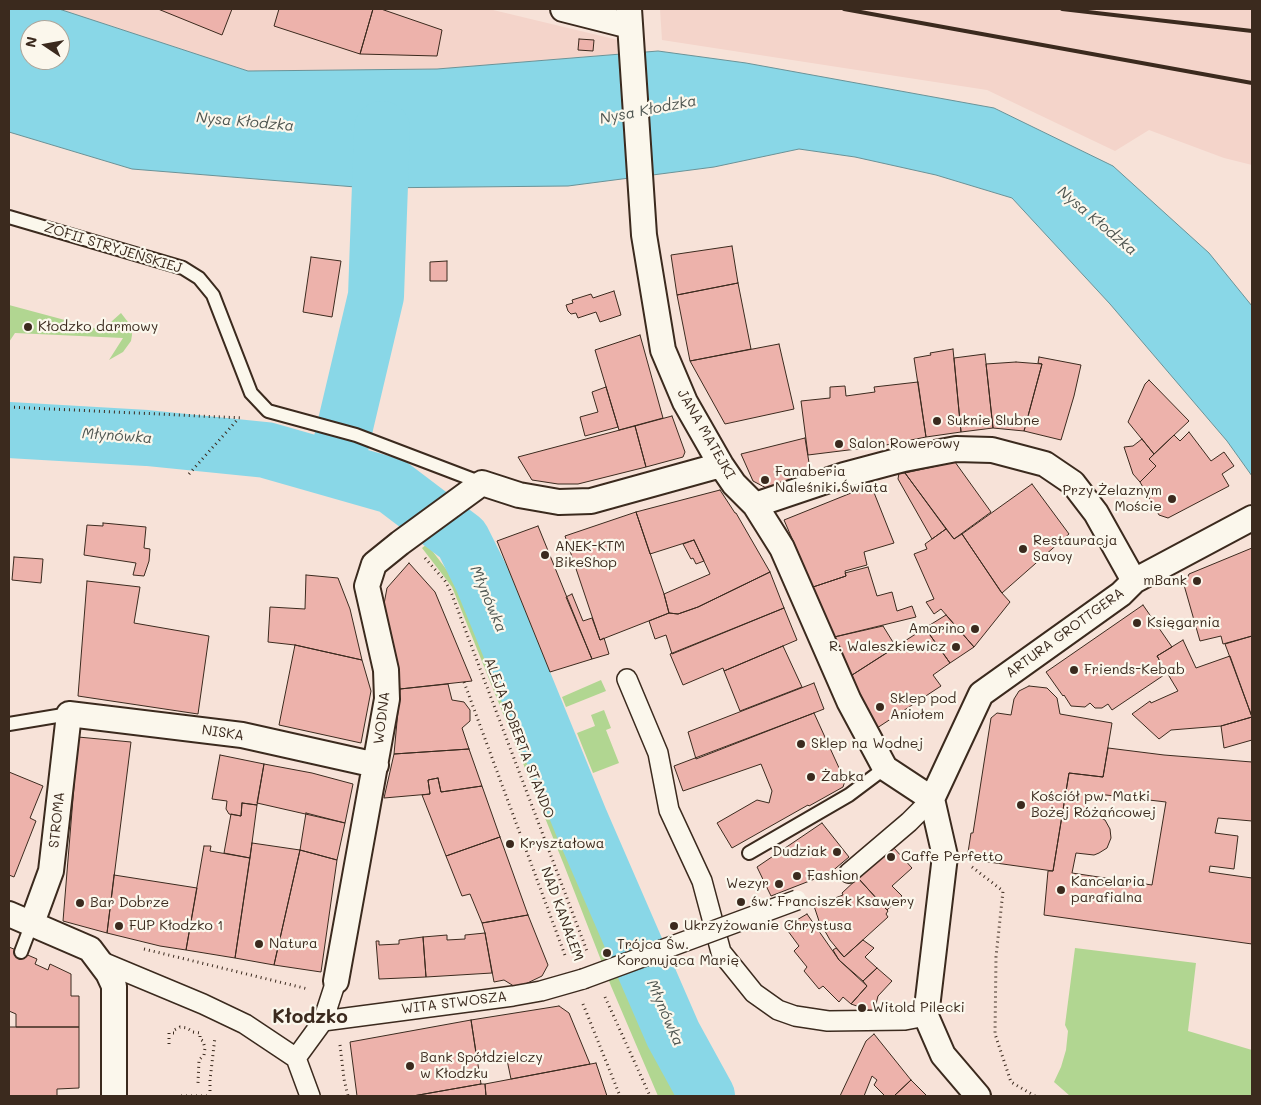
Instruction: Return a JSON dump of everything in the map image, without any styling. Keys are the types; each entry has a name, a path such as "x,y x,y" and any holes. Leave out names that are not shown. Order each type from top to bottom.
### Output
{"street":[{"path":"563,9 630,17"},
{"name":"JANA MATEJKI","path":"630,17 644,235 662,350 685,402 721,465 734,484 755,505 782,548 849,701 886,768 932,799"},
{"path":"755,505 844,475 904,459 956,449 992,450 1045,464 1073,483 1096,513 1134,581"},
{"path":"482,483 520,495 559,502 591,501 721,465"},
{"name":"WODNA","path":"333,989 387,699 386,670 367,586 374,564 482,483"},
{"name":"ARTURA GROTTGERA","path":"932,799 981,694 1121,594 1134,581 1252,518"},
{"path":"627,679 658,753 669,810 702,881 721,952 754,993 778,1010 795,1016 828,1021 905,1020 926,1016"},
{"name":"NISKA","path":"69,714 242,735 376,765"},
{"name":"STROMA","path":"32,923 51,870 69,714"},
{"path":"932,799 945,856 926,1016 943,1055 978,1096"},
{"path":"843,877 909,822 932,799"},
{"name":"WITA STWOSZA","path":"332,1019 513,996 579,981 797,900"},
{"path":"9,914 90,950 100,961 114,986 114,1096"},
{"path":"100,961 218,1011 253,1029 296,1058 310,1096"},
{"path":"296,1058 332,1019 333,989"}],"lane":[{"name":"ZOFII STRYJEŃSKIEJ","path":"9,217 183,268 199,278 214,295 251,393 268,411"},
{"path":"268,411 356,435 482,483"},
{"path":"9,724 69,714"},
{"path":"749,853 849,795 886,768"},
{"path":"21,952 32,923"}],"path":[{"path":"9,407 259,419 268,411"},
{"path":"189,474 239,418"},
{"name":"ALEJA ROBERTA STANDO","path":"423,555 445,581 451,592 587,951"},
{"name":"NAD KANAŁEM","path":"464,682 579,981 620,1096"},
{"path":"945,856 960,858 1003,891 996,957 995,1034 1011,1082 1035,1096"},
{"path":"138,948 316,991 333,989"},
{"path":"602,990 650,1096"},
{"path":"181,1096 210,1096 218,1011"},
{"path":"332,1019 340,1041 348,1096"},
{"path":"169,1044 169,1033 174,1033 176,1028 187,1028 193,1032 200,1032 200,1039 206,1048 202,1058 199,1060 198,1083"}],"shaded area":[{"path":"59,9 489,9 618,40 617,54 437,69 248,71"},
{"path":"660,9 1252,9 1252,165 1224,158 1149,130 1115,151 987,90 662,40"}],"green space":[{"path":"9,305 102,330 121,313 131,326 131,341 123,352 109,360 123,338 15,333 9,342"},
{"path":"427,544 456,582 499,678 659,1061 679,1096 658,1096 611,986 452,587 422,548"},
{"path":"601,680 606,691 566,707 562,697"},
{"path":"604,710 611,728 606,730 619,763 593,773 577,733 595,726 591,715"},
{"path":"1075,948 1196,963 1188,1031 1252,1050 1252,1096 1070,1096 1054,1082 1066,1050 1068,1031 1065,1025"}],"water":[{"name":"Nysa Kłodzka","path":"9,9 59,9 248,71 437,69 658,51 746,63 994,108 1113,166 1209,253 1252,306 1252,476 1227,441 1110,304 1012,198 936,175 855,157 799,149 714,167 568,186 368,188 132,169 9,132"}],"building":[{"path":"158,9 232,9 222,35"},
{"path":"279,9 373,9 360,54 274,26"},
{"path":"373,9 381,9 442,30 437,56 360,54"},
{"path":"579,39 594,40 593,51 578,50"},
{"path":"732,246 738,283 677,295 671,255"},
{"path":"311,257 341,261 332,317 303,312"},
{"path":"447,261 447,281 430,281 430,262"},
{"path":"738,283 751,349 690,361 677,295"},
{"path":"614,291 621,315 600,322 596,312 578,318 576,313 571,314 568,311 566,305 573,303 572,300 591,294 593,298"},
{"path":"640,335 663,418 619,430 595,350"},
{"path":"779,344 794,409 725,424 690,361"},
{"path":"953,349 961,432 926,437 914,358"},
{"path":"985,354 993,428 961,432 954,358"},
{"path":"1039,357 1081,365 1061,440 1024,431 1042,364 1038,363"},
{"path":"1016,362 1042,364 1024,431 993,428 986,364"},
{"path":"1149,380 1189,421 1154,454 1128,422 1145,384"},
{"path":"918,382 926,437 881,446 808,455 801,401 830,398 830,387 845,386 846,396 875,392 874,387"},
{"path":"606,387 618,427 585,436 580,417 598,412 592,392"},
{"path":"672,416 685,452 683,457 646,467 635,426"},
{"path":"635,426 646,467 578,484 558,484 532,480 518,457"},
{"path":"1189,432 1211,461 1224,452 1234,466 1222,474 1229,486 1168,518 1159,515 1140,482 1156,466 1149,459 1174,435 1180,441"},
{"path":"805,438 811,475 770,490 753,481 741,454"},
{"path":"1142,439 1154,454 1149,459 1156,466 1140,482 1133,474 1124,447 1133,446"},
{"path":"955,462 991,512 954,539 905,473"},
{"path":"899,473 905,473 946,529 932,539 898,479"},
{"path":"1032,484 1069,534 1002,593 962,534"},
{"path":"871,485 894,543 864,552 867,565 845,571 846,576 813,587 784,520"},
{"path":"720,490 736,513 770,572 698,607 678,614 669,613 664,594 710,574 694,540 650,554 636,512"},
{"path":"636,512 669,613 600,640 565,536"},
{"path":"103,523 146,527 144,548 150,549 149,561 144,576 133,575 136,563 84,555 87,525 103,526"},
{"path":"538,526 592,659 550,672 497,541"},
{"path":"946,529 954,539 962,534 1001,592 1010,602 974,647 941,609 934,614 926,602 934,599 914,554 927,549 925,544"},
{"path":"694,540 704,561 696,564 683,544"},
{"path":"1252,548 1252,636 1223,644 1221,636 1200,641 1184,585 1189,574"},
{"path":"14,557 43,559 41,583 12,580"},
{"path":"409,563 435,592 472,681 400,689 384,604 387,588"},
{"path":"868,567 877,596 892,592 897,611 912,606 916,617 830,638 813,587 846,576 845,573"},
{"path":"770,572 784,608 672,654 666,635 655,639 649,621 669,613 678,614 698,607"},
{"path":"306,575 338,578 350,609 362,660 295,645 268,642 270,607 305,609"},
{"path":"87,581 140,587 134,623 209,636 198,714 78,696"},
{"path":"572,594 583,621 592,618 600,640 604,638 609,654 592,659 566,597"},
{"path":"1143,605 1172,647 1157,656 1167,673 1112,710 1108,704 1102,708 1095,708 1090,703 1085,707 1071,706 1046,672"},
{"path":"784,608 797,640 724,671 723,668 683,685 670,654"},
{"path":"946,615 974,647 950,663 925,628"},
{"path":"883,626 896,647 849,677 830,638"},
{"path":"925,628 950,663 933,675 941,686 874,730 849,677"},
{"path":"1252,636 1252,717 1225,644"},
{"path":"1183,640 1196,668 1230,656 1252,717 1221,726 1171,730 1159,739 1132,714 1150,701 1151,703 1178,691 1157,656"},
{"path":"295,645 362,660 371,691 361,743 279,725"},
{"path":"783,646 802,687 740,711 724,671"},
{"path":"814,683 824,709 696,759 688,732"},
{"path":"448,684 452,700 464,702 470,710 470,721 462,728 469,749 394,754 400,689"},
{"name":"Kościół pw. Matki Bożej Różańcowej","path":"1029,686 1047,688 1057,698 1060,714 1112,723 1103,777 1069,773 1053,871 967,859 971,833 973,833 991,718 997,713 1011,715 1014,699 1019,691"},
{"path":"814,713 845,781 843,787 732,848 717,823 757,800 769,803 772,791 761,764 683,791 674,766"},
{"path":"1252,717 1252,740 1224,748 1221,726"},
{"path":"78,737 131,742 107,933 63,921"},
{"path":"1108,748 1164,755 1252,762 1252,821 1218,818 1215,833 1238,836 1234,869 1210,866 1209,872 1252,878 1252,944 1044,915 1048,871 1053,871 1069,773 1103,777","holes":["1089,793 1166,802 1152,885 1072,873 1076,853 1094,855 1099,853 1107,848 1111,838 1110,829 1105,820 1093,814 1085,814"]},
{"path":"469,749 482,786 441,792 438,778 428,780 430,794 384,798 394,754"},
{"path":"220,755 264,764 257,805 242,803 241,816 229,814 226,809 227,801 212,799"},
{"path":"264,764 312,773 353,784 345,823 257,803"},
{"path":"9,772 43,786 30,818 36,821 14,877 9,875"},
{"path":"438,778 441,792 482,786 500,837 446,856 422,795 430,794 428,780"},
{"path":"242,803 257,805 250,858 224,853 231,814 241,816"},
{"path":"306,813 345,823 337,860 300,850"},
{"path":"822,823 849,857 830,873 771,896 757,867"},
{"path":"500,837 528,915 482,923 470,894 462,896 446,856"},
{"path":"252,843 300,850 274,965 235,958"},
{"path":"204,846 211,846 210,851 250,858 235,958 186,950"},
{"path":"893,847 912,868 892,886 902,896 887,910 858,878"},
{"path":"300,850 337,860 321,972 274,965"},
{"path":"114,875 197,888 186,950 160,946 107,933"},
{"path":"858,878 888,911 886,914 888,917 844,957 830,940 821,924 818,925 817,922 819,921 814,906 843,895 842,893"},
{"path":"807,914 839,960 867,986 851,1004 843,997 839,1002 823,986 819,989 804,971 807,967 794,951 799,946 785,927"},
{"path":"528,915 548,965 542,976 517,988 504,980 494,982 482,923"},
{"path":"485,933 492,973 426,977 423,937 447,935 447,940 465,939 465,935"},
{"path":"423,937 426,977 379,979 376,941 379,941 379,945 399,944 399,940"},
{"path":"863,940 874,948 865,957 877,968 863,981 839,960 833,950 836,948 844,957"},
{"path":"9,947 37,959 35,964 48,970 50,964 71,974 71,996 79,996 79,1027 16,1027 16,1014 9,1011"},
{"path":"877,968 892,981 878,996 874,1012 851,1004 867,986 863,981"},
{"path":"559,1006 569,1013 590,1064 511,1079 506,1055 477,1060 471,1020"},
{"path":"471,1020 481,1084 413,1096 357,1096 350,1042"},
{"path":"9,1027 79,1027 79,1088 57,1089 57,1096 9,1096"},
{"path":"874,1034 911,1080 894,1096 885,1096 874,1085 877,1080 872,1076 864,1096 840,1096 866,1041"},
{"path":"596,1063 607,1096 486,1096 485,1084"},
{"path":"911,1080 927,1096 894,1096"},
{"path":"485,1084 486,1096 413,1096"}],"waterway":[{"path":"335,469 376,296 382,129"},
{"name":"Młynówka","path":"9,430 147,438 266,450 392,486 462,539 482,579 581,822 673,1034 707,1096"}],"railway":[{"path":"844,9 1252,83"},
{"path":"1062,9 1252,31"}],"place":[{"name":"Kłodzko darmowy","path":"28,327"},
{"name":"Suknie Slubne","path":"937,421"},
{"name":"Salon Rowerowy","path":"839,444"},
{"name":"Fanaberia Naleśniki Świata","path":"765,480"},
{"name":"Przy Żelaznym Moście","path":"1172,499"},
{"name":"Restauracja Savoy","path":"1023,549"},
{"name":"ANEK-KTM BikeShop","path":"545,555"},
{"name":"mBank","path":"1197,581"},
{"name":"Księgarnia","path":"1137,623"},
{"name":"Amorino","path":"975,629"},
{"name":"R. Waleszkiewicz","path":"956,647"},
{"name":"Friends-Kebab","path":"1074,670"},
{"name":"Sklep pod Aniołem","path":"880,707"},
{"name":"Sklep na Wodnej","path":"801,744"},
{"name":"Żabka","path":"811,777"},
{"name":"Kościół pw. Matki Bożej Różańcowej","path":"1021,805"},
{"name":"Kryształowa","path":"510,844"},
{"name":"Dudziak","path":"837,852"},
{"name":"Caffe Perfetto","path":"891,857"},
{"name":"Fashion","path":"797,876"},
{"name":"Wezyr","path":"779,884"},
{"name":"Kancelaria parafialna","path":"1061,890"},
{"name":"św. Franciszek Ksawery","path":"741,902"},
{"name":"Bar Dobrze","path":"80,903"},
{"name":"FUP Kłodzko 1","path":"119,926"},
{"name":"Ukrzyżowanie Chrystusa","path":"674,926"},
{"name":"Natura","path":"259,944"},
{"name":"Trójca Św. Koronująca Marię","path":"607,953"},
{"name":"Witold Pilecki","path":"862,1008"},
{"name":"Bank Spółdzielczy w Kłodzku","path":"410,1066"}],"district":[{"name":"Kłodzko","path":"310,1017"}]}
